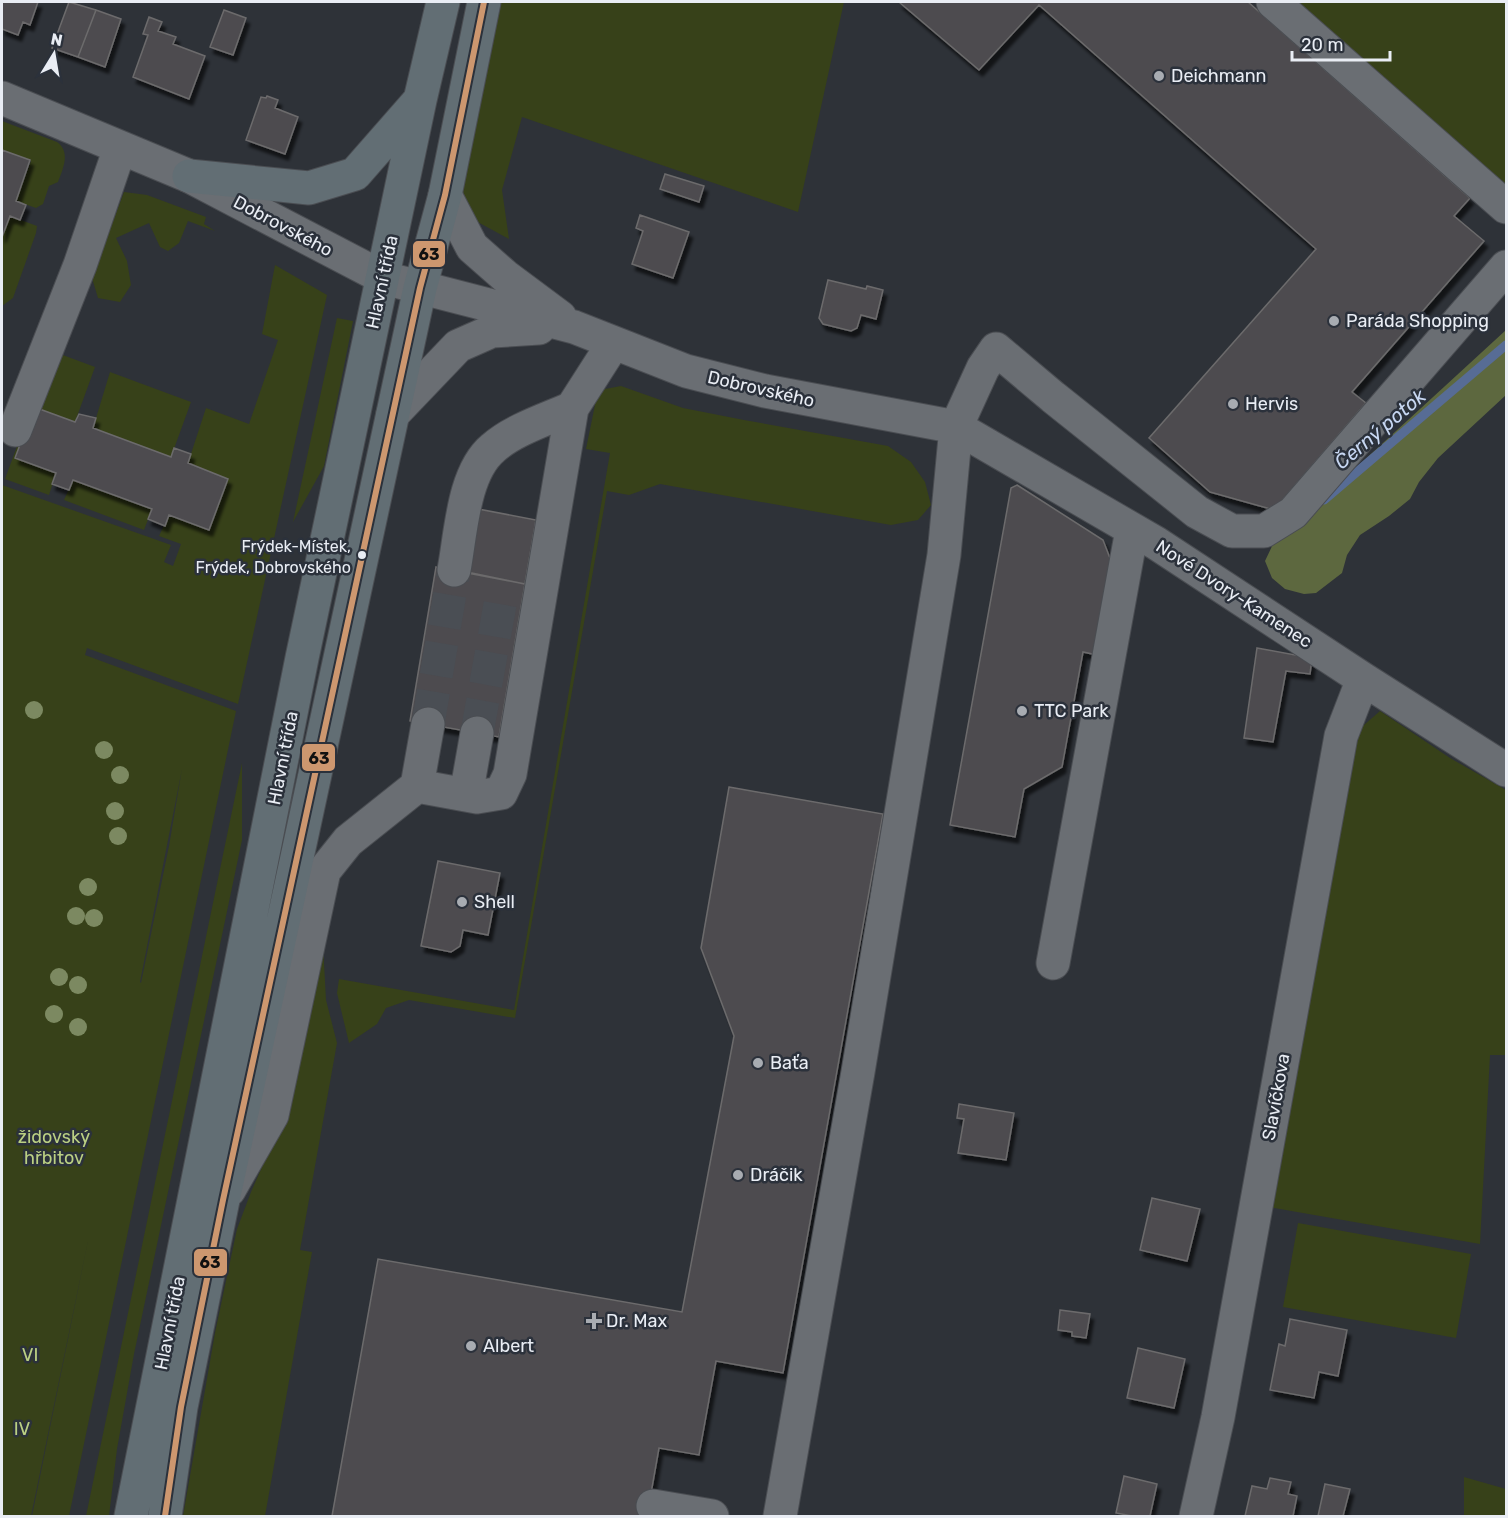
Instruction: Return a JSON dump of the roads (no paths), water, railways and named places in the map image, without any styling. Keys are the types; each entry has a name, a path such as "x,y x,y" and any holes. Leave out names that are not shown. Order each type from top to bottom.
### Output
{"main road":[{"name":"Hlavní třída","path":"132,1516 300,669 420,100 443,2"},
{"name":"Hlavní třída","path":"165,1516 181,1407 223,1200 420,288 445,195 484,2"},
{"path":"189,176 309,188 355,174 420,100"}],"street":[{"path":"1273,2 1506,207"},
{"name":"Dobrovského","path":"2,98 189,176 384,278 574,327 612,344 686,371 765,392 956,428"},
{"path":"15,430 80,265 120,148"},
{"name":"Dobrovského","path":"445,195 472,247 505,276 574,327"},
{"path":"780,1516 872,992 943,566 956,428 983,368 996,349 1197,512 1232,531 1264,531 1293,513 1506,267"},
{"path":"393,414 458,346 492,331 574,327"},
{"path":"417,786 477,797 501,792 510,774 530,605 572,408 612,344"},
{"path":"454,570 469,486 478,464 492,448 535,424 572,408"},
{"name":"Nové Dvory-Kamenec","path":"956,428 1156,543 1506,770"},
{"path":"1053,963 1132,530"},
{"name":"Slavíčkova","path":"1197,1516 1218,1417 1341,736 1363,679"},
{"path":"223,1200 272,1114 324,871 348,841 417,786 428,724"},
{"path":"466,795 477,733"},
{"path":"653,1506 712,1516"}],"waterway":[{"name":"Černý potok","path":"1324,500 1506,345"}],"tunnel":[{"path":"428,724 454,570"},
{"path":"477,733 501,599"}],"place":[{"name":"Deichmann","path":"1159,76"},
{"name":"Paráda Shopping","path":"1334,321"},
{"name":"Hervis","path":"1233,404"},
{"name":"Frýdek-Místek, Frýdek, Dobrovského","path":"362,555"},
{"name":"TTC Park","path":"1022,711"},
{"name":"Shell","path":"462,902"},
{"name":"Baťa","path":"758,1063"},
{"name":"Dráčik","path":"738,1175"},
{"name":"Dr. Max","path":"594,1321"},
{"name":"Albert","path":"471,1346"}],"park label":[{"name":"židovský hřbitov","path":"54,1147"},
{"name":"VI","path":"30,1355"},
{"name":"IV","path":"22,1429"}]}
